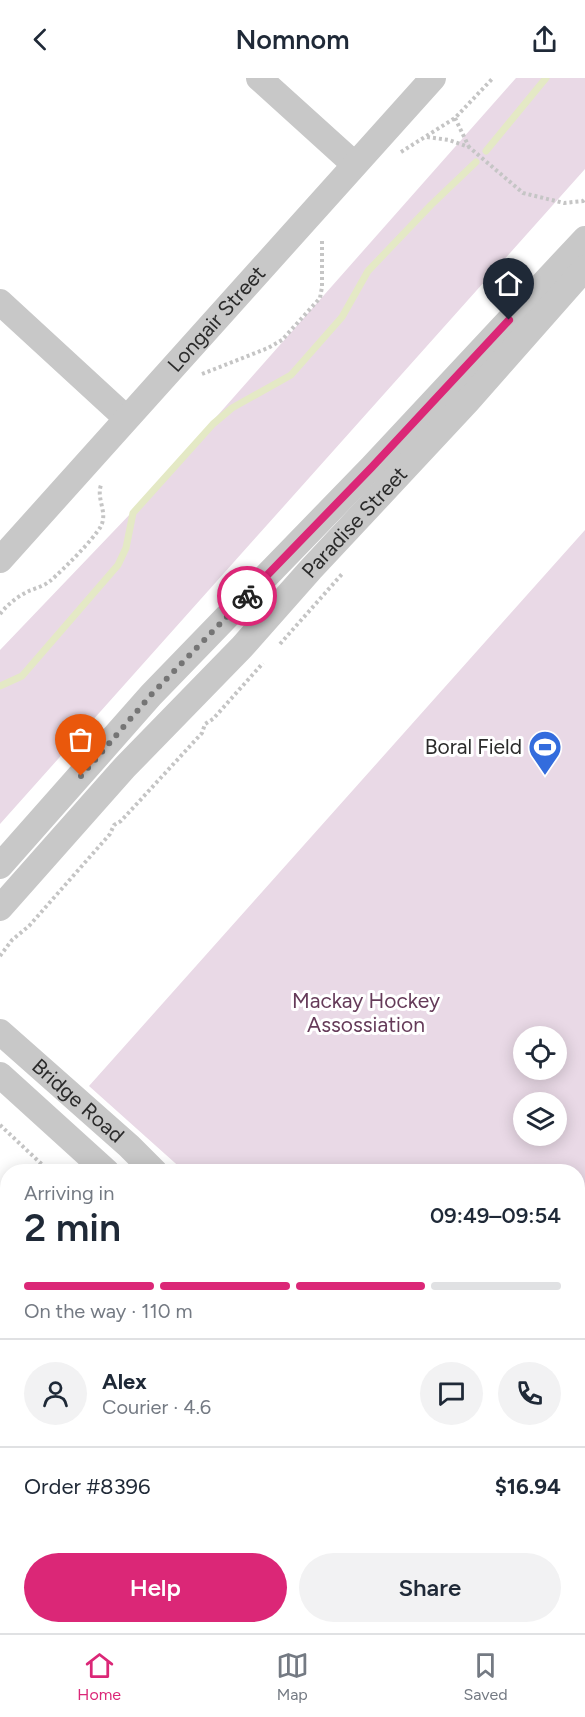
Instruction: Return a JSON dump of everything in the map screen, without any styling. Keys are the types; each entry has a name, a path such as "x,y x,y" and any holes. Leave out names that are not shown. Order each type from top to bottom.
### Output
{"street":[{"path":"259,78 354,164"},
{"name":"Longair Street","path":"0,560 432,78"},
{"name":"Paradise Street","path":"0,866 151,695 372,467 585,239"},
{"name":"Paradise Street","path":"0,908 125,767 242,647 310,569 467,402 585,268"},
{"path":"0,302 126,418"},
{"name":"Bridge Road","path":"0,1032 147,1164"},
{"name":"Bridge Road","path":"0,1075 98,1164"}],"path":[{"path":"399,153 455,118 493,78"},
{"path":"455,118 469,147"},
{"path":"426,137 448,140 469,147 523,193 564,203 585,199"},
{"path":"197,377 282,340 313,306 320,298 322,287 321,241 326,233"},
{"path":"0,614 9,604 27,592 49,582 101,526 104,515 99,490 102,480"},
{"path":"276,648 346,569"},
{"path":"0,957 12,940 29,926 111,834 114,825 121,821 202,733 205,724 213,719 268,657"},
{"path":"0,1125 41,1164"}],"green space":[{"path":"516,78 585,78 585,169 0,824 0,650 133,511"},
{"name":"Mackay Hockey Assossiation","path":"585,530 585,1164 176,1164 89,1086"}],"waterway":[{"path":"486,151 546,78"},
{"path":"0,686 22,676 118,565 126,548 133,513 213,424 232,408 291,375 342,317 368,271 476,162"}],"way so far":[{"path":"81,776 151,695 247,596"}],"place":[{"name":"Boral Field","path":"545,776"}],"route":[{"path":"247,596 372,467 509,320"}]}
